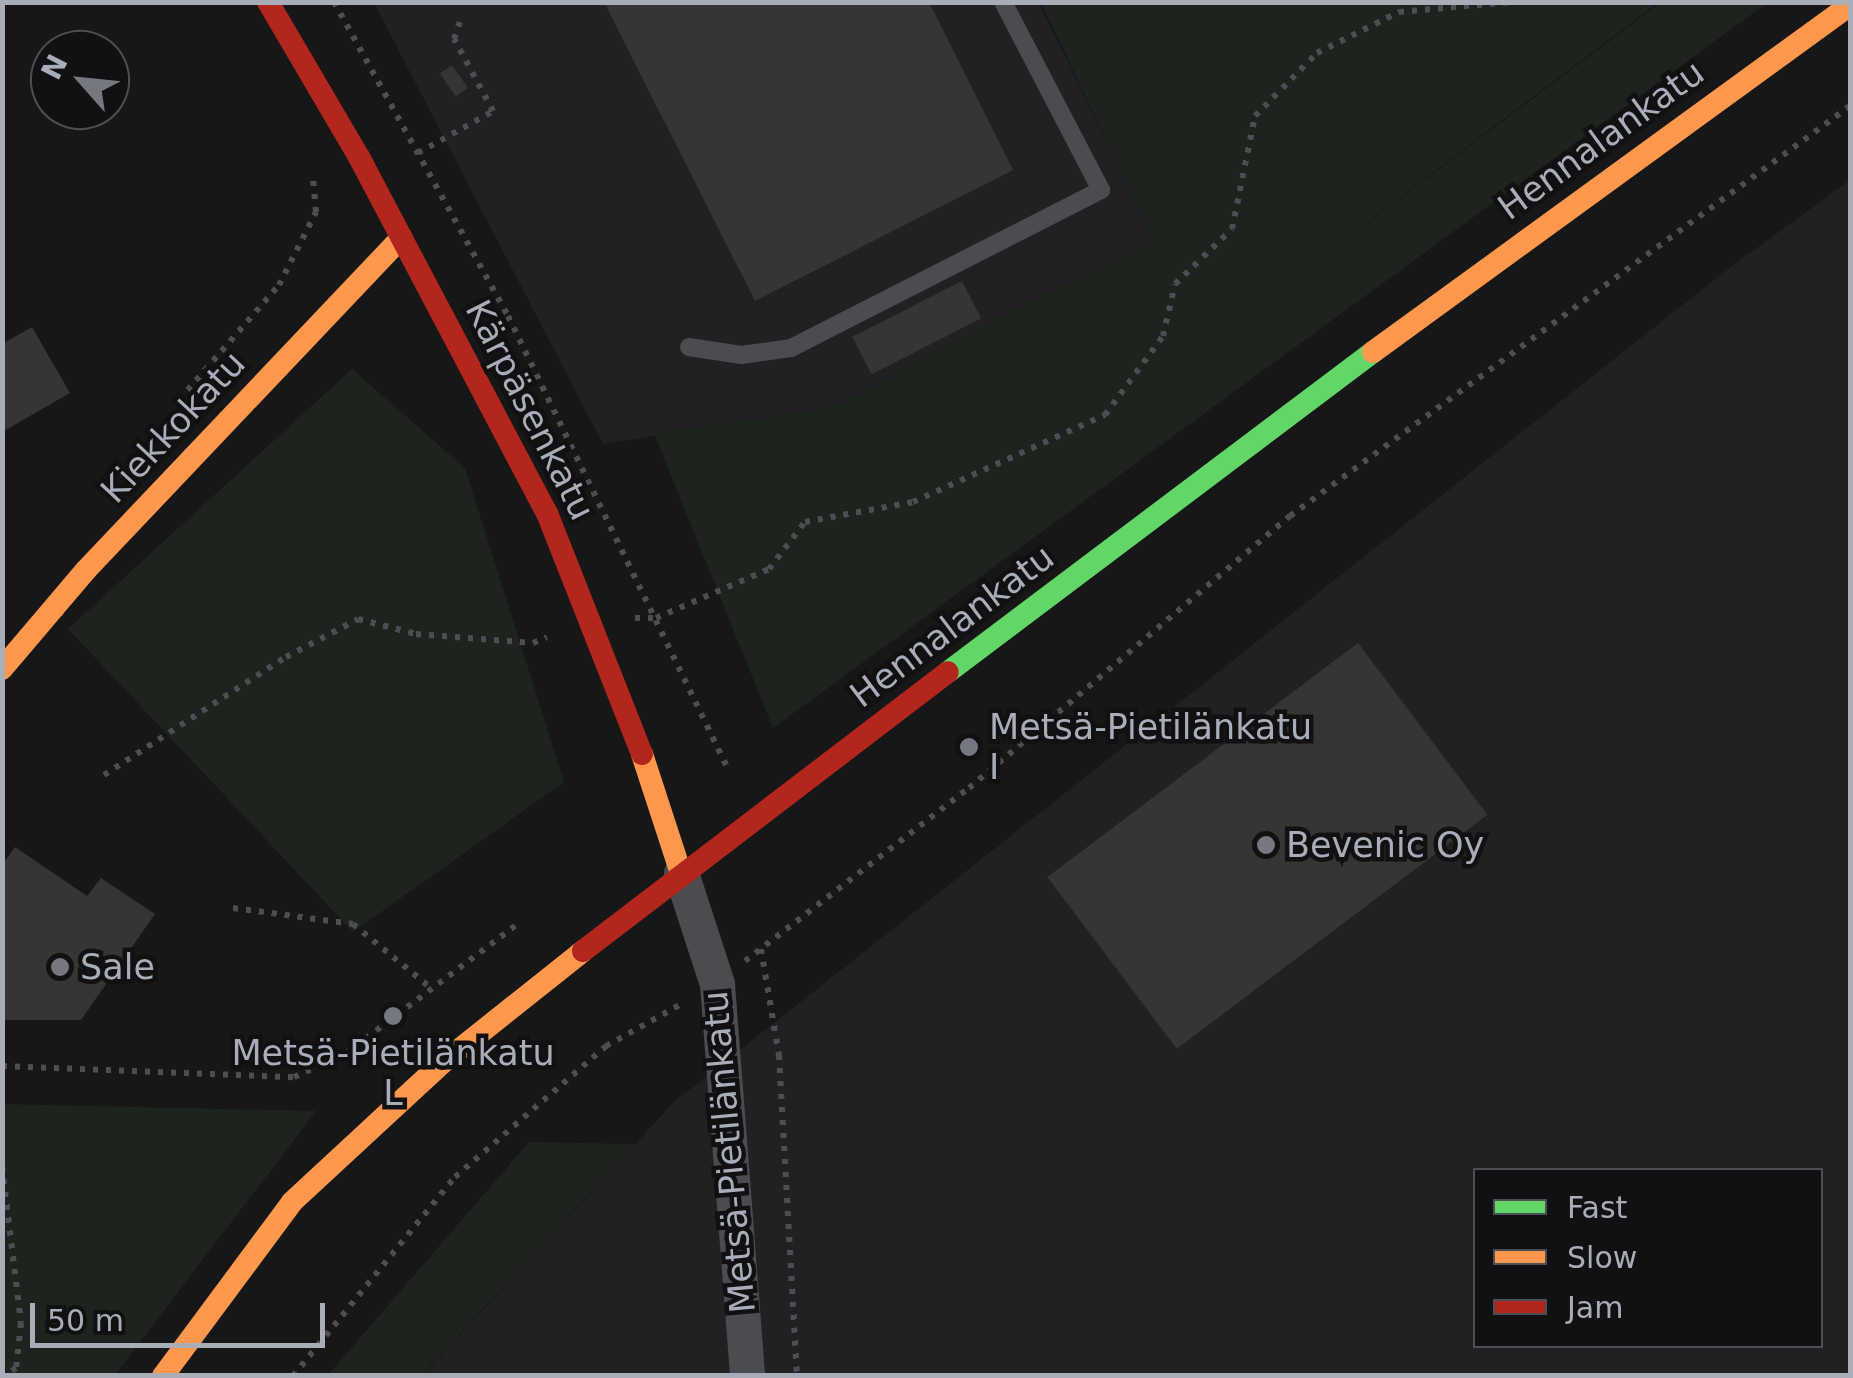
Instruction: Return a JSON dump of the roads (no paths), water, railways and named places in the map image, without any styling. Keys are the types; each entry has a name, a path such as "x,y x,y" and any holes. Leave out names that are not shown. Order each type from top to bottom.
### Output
{"street":[{"name":"Kärpäsenkatu","path":"268,2 401,238 547,513 590,617 681,873"},
{"name":"Hennalankatu","path":"163,1376 292,1202 440,1064 681,873 1506,252 1850,4"},
{"name":"Kiekkokatu","path":"2,670 86,570 401,238"},
{"name":"Metsä-Pietilänkatu","path":"681,873 717,984 748,1376"}],"lane":[{"path":"690,348 741,355 791,348 1101,190 1003,2"}],"place":[{"name":"Metsä-Pietilänkatu I","path":"969,747"},
{"name":"Bevenic Oy","path":"1266,845"},
{"name":"Sale","path":"60,967"},
{"name":"Metsä-Pietilänkatu L","path":"393,1016"}]}
